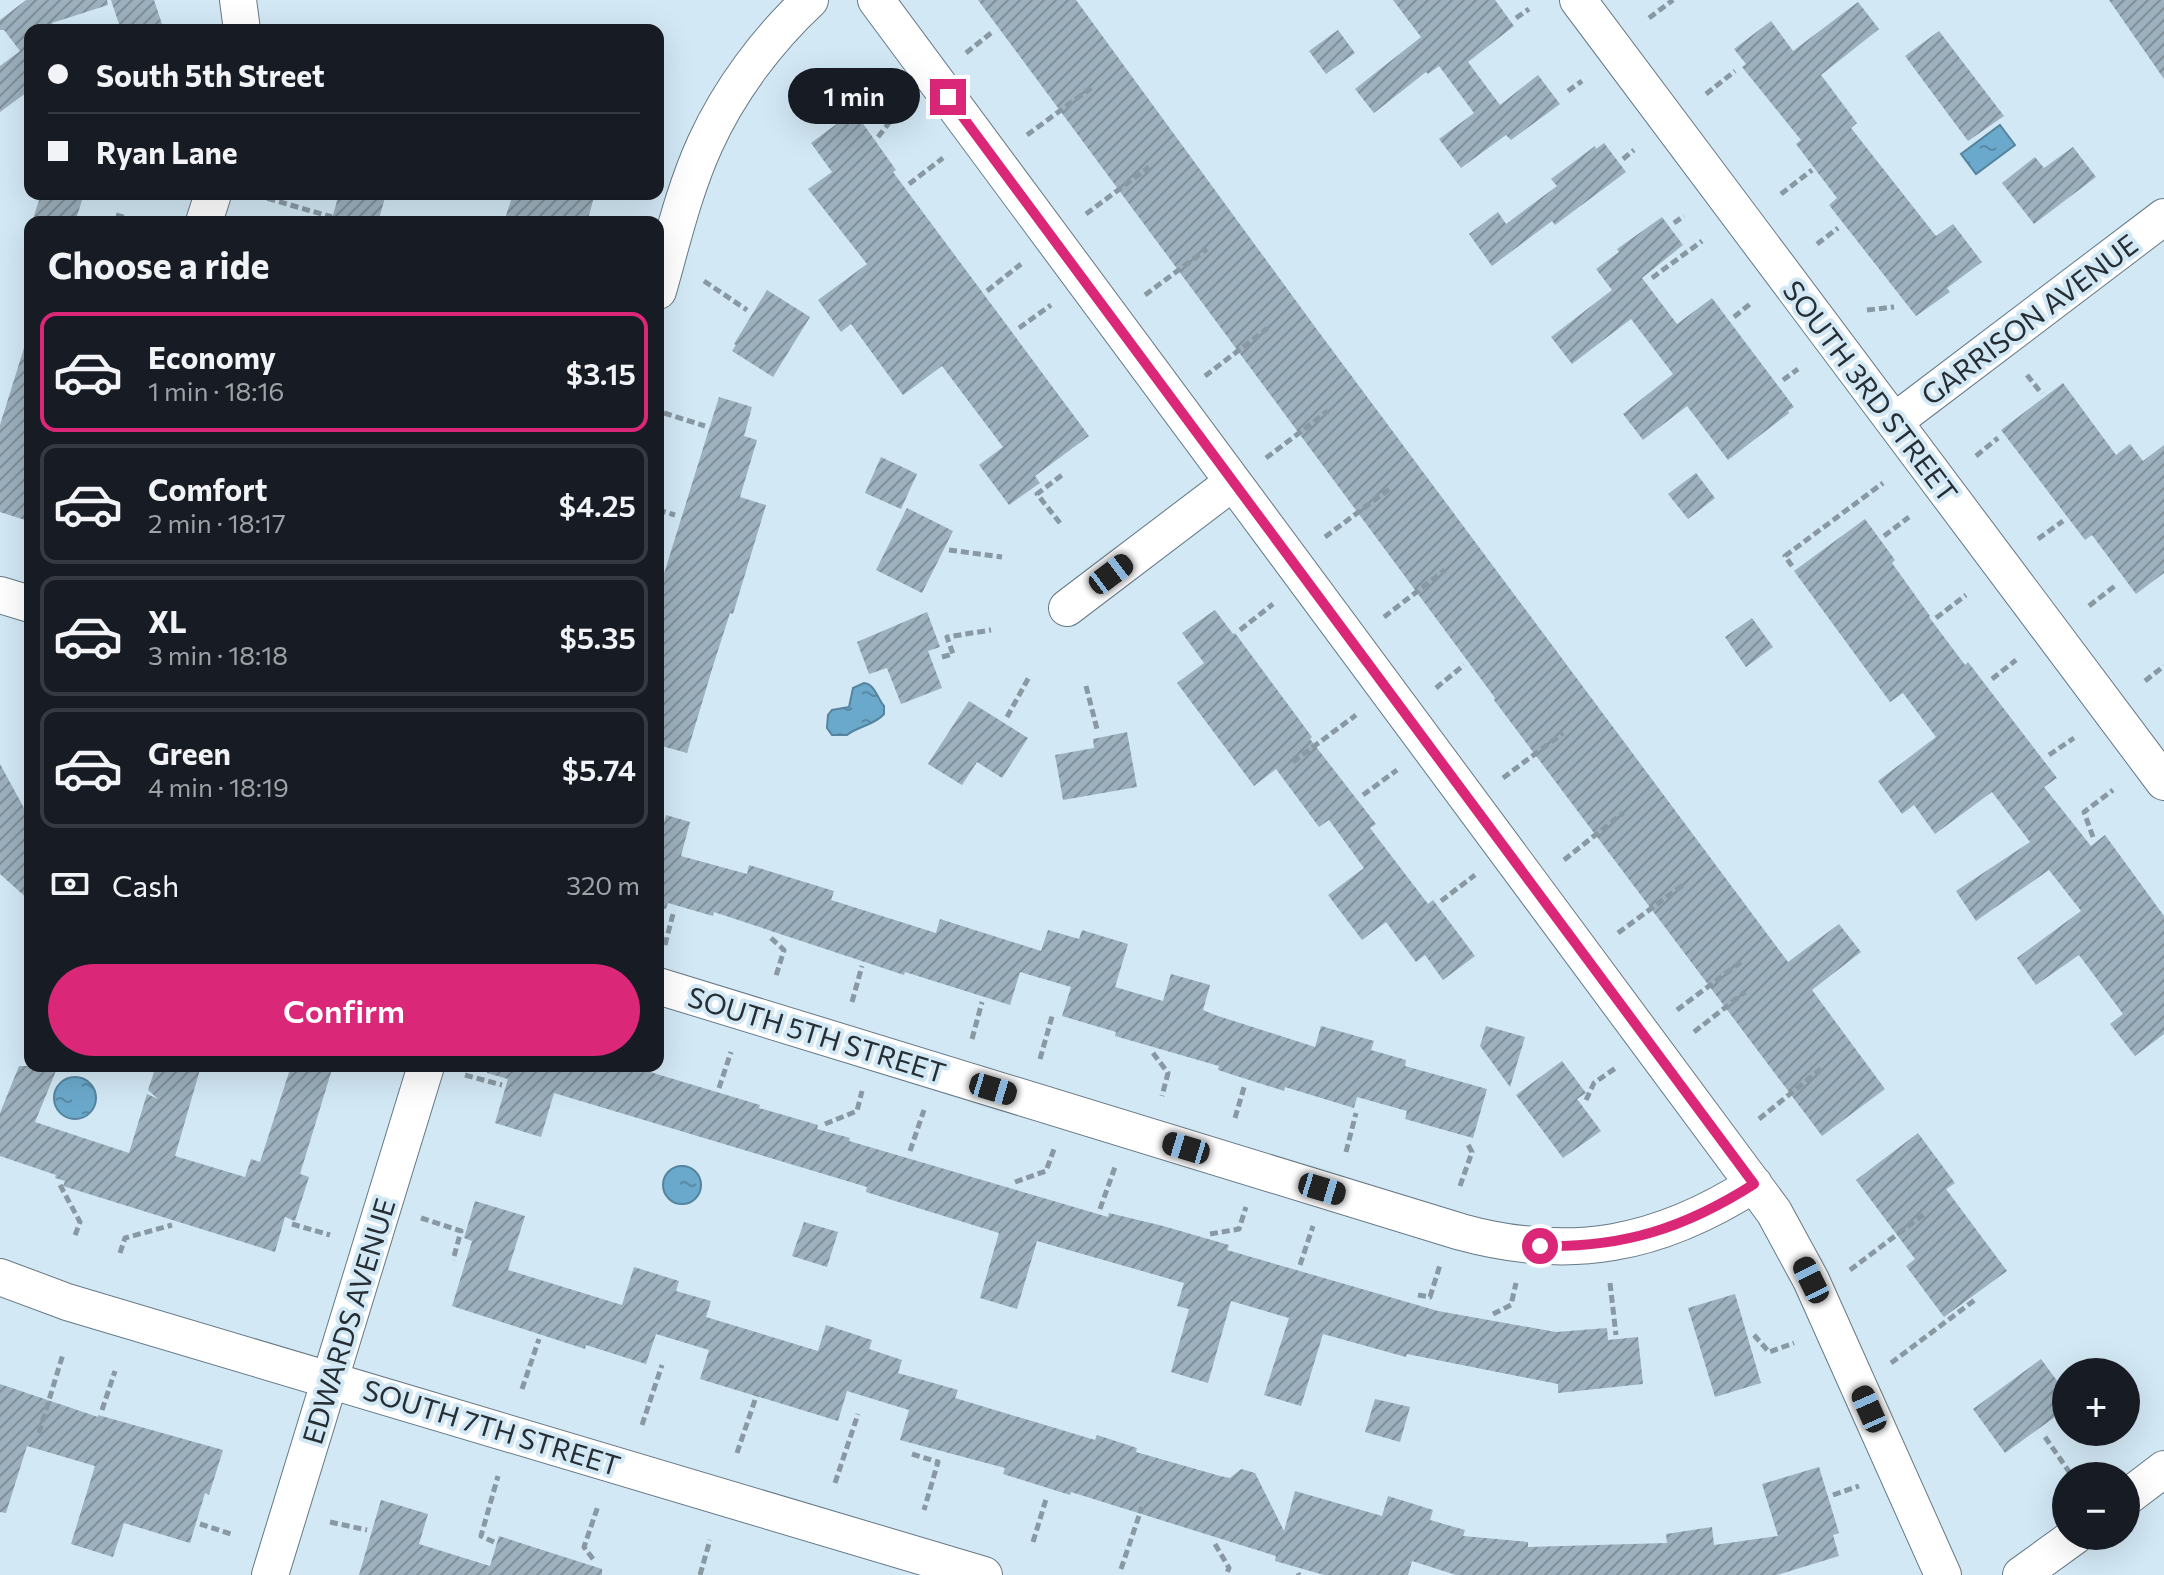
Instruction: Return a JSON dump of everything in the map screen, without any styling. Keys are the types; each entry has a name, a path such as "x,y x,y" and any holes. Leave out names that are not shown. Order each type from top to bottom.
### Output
{"street":[{"path":"238,0 241,24"},
{"path":"664,271 691,179 710,133 755,62 810,0"},
{"path":"876,0 1754,1184 1807,1271 1943,1575"},
{"name":"SOUTH 3RD STREET","path":"1578,0 2164,782"},
{"name":"GARRISON AVENUE","path":"1895,421 2164,217"},
{"path":"1067,608 1233,482"},
{"path":"0,595 24,602"},
{"name":"SOUTH 5TH STREET","path":"664,988 1461,1232 1515,1244 1573,1247 1642,1237 1706,1213 1754,1184"},
{"name":"EDWARDS AVENUE","path":"270,1575 424,1072"},
{"name":"SOUTH 7TH STREET","path":"0,1277 67,1302 331,1378 984,1575"},
{"path":"2140,1487 2164,1469"},
{"path":"2021,1575 2056,1550"}],"path":[{"path":"1649,18 1673,0"},
{"path":"1516,18 1529,9"},
{"path":"966,53 991,33"},
{"path":"1706,94 1735,71"},
{"path":"1568,91 1582,81"},
{"path":"1027,135 1091,88"},
{"path":"878,137 903,105"},
{"path":"1623,159 1634,150"},
{"path":"909,184 943,158"},
{"path":"1086,214 1149,167"},
{"path":"1781,194 1812,170"},
{"path":"273,200 329,216"},
{"path":"1674,223 1684,216"},
{"path":"1817,244 1838,228"},
{"path":"1652,278 1702,241"},
{"path":"1145,295 1207,249"},
{"path":"987,291 1021,264"},
{"path":"704,281 747,310"},
{"path":"1734,317 1750,304"},
{"path":"1019,328 1051,305"},
{"path":"1867,310 1894,307"},
{"path":"1205,376 1268,328"},
{"path":"1783,380 1798,369"},
{"path":"2027,375 2042,394"},
{"path":"1266,458 1328,411"},
{"path":"664,413 705,426"},
{"path":"1976,456 1998,438"},
{"path":"1060,523 1037,494 1062,475"},
{"path":"1792,566 1785,556 1883,483"},
{"path":"1325,537 1392,487"},
{"path":"664,512 675,515"},
{"path":"1884,536 1909,517"},
{"path":"2038,539 2063,521"},
{"path":"949,550 1002,557"},
{"path":"1384,617 1445,570"},
{"path":"2089,606 2116,585"},
{"path":"1936,618 1966,595"},
{"path":"1240,630 1273,604"},
{"path":"942,657 953,654 947,637 991,630"},
{"path":"1992,679 2016,660"},
{"path":"1436,688 1464,665"},
{"path":"2145,681 2164,666"},
{"path":"1007,717 1029,677"},
{"path":"1086,686 1097,729"},
{"path":"1293,762 1356,715"},
{"path":"1503,778 1563,733"},
{"path":"2049,755 2074,738"},
{"path":"1363,795 1397,770"},
{"path":"2093,837 2084,812 2113,790"},
{"path":"1564,860 1623,813"},
{"path":"1441,901 1475,875"},
{"path":"1618,933 1683,885"},
{"path":"665,945 674,910"},
{"path":"771,938 784,950 775,979"},
{"path":"1677,1010 1741,962"},
{"path":"852,1002 862,966"},
{"path":"1694,1032 1745,992"},
{"path":"972,1039 982,1002"},
{"path":"1040,1059 1053,1013"},
{"path":"719,1088 731,1052"},
{"path":"1153,1053 1168,1073 1162,1096"},
{"path":"1586,1100 1594,1083 1617,1067"},
{"path":"1759,1119 1821,1069"},
{"path":"465,1075 502,1085"},
{"path":"1235,1118 1245,1084"},
{"path":"825,1124 857,1111 862,1091"},
{"path":"910,1151 924,1110"},
{"path":"1346,1152 1356,1113"},
{"path":"1460,1186 1472,1152 1467,1143"},
{"path":"1015,1182 1046,1171 1054,1149"},
{"path":"1100,1209 1115,1167"},
{"path":"60,1185 80,1222 74,1238"},
{"path":"1210,1234 1239,1229 1246,1207"},
{"path":"1850,1270 1927,1212"},
{"path":"421,1218 461,1231 453,1260"},
{"path":"292,1224 330,1235"},
{"path":"120,1253 125,1238 172,1225"},
{"path":"1300,1265 1313,1226"},
{"path":"1418,1295 1430,1297 1440,1265"},
{"path":"1493,1314 1511,1305 1516,1283"},
{"path":"1610,1283 1616,1335"},
{"path":"1891,1363 1976,1299"},
{"path":"1754,1335 1769,1352 1794,1343"},
{"path":"522,1389 539,1339"},
{"path":"39,1433 63,1354"},
{"path":"642,1425 662,1365"},
{"path":"102,1410 115,1371"},
{"path":"737,1453 757,1394"},
{"path":"835,1483 858,1414"},
{"path":"2045,1437 2062,1462"},
{"path":"912,1454 938,1462 924,1510"},
{"path":"494,1542 481,1536 498,1476"},
{"path":"1833,1495 1859,1486"},
{"path":"1033,1542 1047,1496"},
{"path":"593,1559 584,1547 598,1506"},
{"path":"1121,1569 1142,1507"},
{"path":"330,1522 367,1530"},
{"path":"200,1524 234,1535"},
{"path":"700,1575 710,1540"},
{"path":"1215,1544 1229,1568 1226,1575"}],"water":[{"path":"2000,125 2015,145 1976,174 1961,154"},
{"path":"864,683 876,692 884,706 884,714 847,735 832,735 827,728 828,715 832,710 849,707 853,688"},
{"path":"75,1077 90,1083 96,1098 90,1113 75,1119 60,1113 54,1098 60,1083"},
{"path":"682,1166 695,1172 701,1185 695,1198 682,1204 669,1198 663,1185 669,1172"}],"building":[{"path":"26,0 107,0 108,5 53,24 24,24 24,94 0,112 0,66 20,51 4,30 0,30 0,20"},
{"path":"111,0 154,0 162,24 119,24"},
{"path":"978,0 1076,0 1788,962 1839,924 1861,952 1812,990 1885,1089 1822,1136 1494,700"},
{"path":"1393,0 1495,0 1514,26 1468,62 1500,105 1538,75 1560,104 1511,140 1506,135 1461,168 1439,139 1474,113 1439,66 1428,74 1426,72 1374,113 1355,89 1421,37"},
{"path":"2109,0 2164,0 2164,79"},
{"path":"1858,2 1879,29 1821,75 1857,123 1851,128 1936,236 1953,224 1982,262 1947,288 1950,292 1916,316 1829,205 1837,198 1796,144 1801,140 1742,67 1746,64 1734,49 1771,21 1793,51"},
{"path":"1338,30 1355,53 1326,74 1309,51"},
{"path":"1939,31 2004,116 1968,141 1905,56"},
{"path":"854,111 896,170 893,172 1089,436 1035,476 1040,483 1009,505 979,465 1003,447 942,366 903,395 851,324 841,332 818,300 867,264 808,189 832,172 811,143"},
{"path":"1604,143 1626,172 1555,225 1552,221 1492,266 1469,234 1498,212 1506,224 1557,186 1551,179 1595,146 1596,149"},
{"path":"2073,147 2096,177 2034,224 2002,183 2035,157 2044,168"},
{"path":"39,200 82,200 77,216 34,216"},
{"path":"337,200 384,200 380,216 333,216"},
{"path":"511,200 593,200 589,216 506,216"},
{"path":"1662,217 1683,245 1642,278 1677,324 1712,298 1794,407 1728,460 1687,406 1643,440 1623,414 1673,374 1631,319 1572,364 1551,337 1612,290 1596,269 1619,252 1617,249"},
{"path":"767,290 810,317 773,377 732,351"},
{"path":"24,348 24,520 0,512 0,425"},
{"path":"2063,383 2116,455 2130,444 2143,461 2164,445 2164,573 2136,594 2092,535 2085,540 2001,430"},
{"path":"719,397 752,407 744,436 757,440 740,497 766,505 687,753 664,747 664,574"},
{"path":"881,457 917,474 901,509 865,493"},
{"path":"1696,473 1715,498 1688,519 1668,494"},
{"path":"907,508 953,531 922,593 876,570"},
{"path":"1865,519 1895,560 1892,563 1929,617 1965,665 1968,662 2057,778 2044,787 2091,846 2105,835 2164,916 2164,1034 2135,1056 2110,1024 2123,1014 2079,955 2036,985 2017,958 2081,911 2049,870 1976,921 1956,891 2030,842 1992,792 1935,834 1914,805 1902,814 1878,781 1936,737 1903,693 1890,702 1794,571"},
{"path":"1215,610 1376,824 1370,828 1428,904 1433,900 1475,956 1443,980 1425,955 1416,962 1386,922 1362,940 1328,895 1364,868 1329,820 1319,827 1276,769 1254,786 1177,683 1204,663 1182,633"},
{"path":"927,612 940,647 928,651 942,688 901,704 887,668 869,674 857,642"},
{"path":"1752,618 1773,647 1746,667 1725,637"},
{"path":"969,701 1028,738 1002,778 977,762 962,785 928,764"},
{"path":"1127,732 1137,787 1063,800 1055,755 1094,748 1093,739"},
{"path":"0,764 24,808 24,896 0,874"},
{"path":"666,815 690,822 681,856 747,874 749,865 834,891 831,900 936,933 940,919 1041,951 1048,930 1079,939 1082,930 1128,944 1115,987 1163,1001 1171,974 1210,985 1203,1010 1215,1015 1315,1047 1321,1026 1374,1041 1371,1050 1406,1060 1405,1066 1487,1089 1473,1138 1405,1119 1407,1111 1357,1097 1354,1108 1285,1087 1284,1091 1218,1070 1219,1066 1115,1036 1116,1032 1062,1016 1071,987 1020,972 1010,1005 905,972 904,975 714,912 713,916 668,903 664,909"},
{"path":"1486,1026 1525,1037 1510,1087 1480,1046"},
{"path":"1562,1061 1586,1093 1577,1099 1601,1131 1563,1158 1516,1095"},
{"path":"19,1066 24,1066 24,1072 56,1072 35,1122 129,1153 147,1094 158,1099 148,1090 154,1072 199,1072 175,1156 245,1177 251,1159 260,1162 289,1072 331,1072 300,1174 309,1177 295,1221 285,1217 275,1252 63,1186 65,1181 55,1178 56,1175 0,1156 0,1113"},
{"path":"650,1072 818,1125 817,1129 850,1138 849,1141 1108,1217 1109,1213 1229,1245 1227,1250 1438,1311 1556,1332 1607,1328 1608,1340 1638,1337 1643,1384 1558,1393 1558,1384 1407,1354 1406,1357 1323,1334 1301,1406 1264,1395 1289,1318 1231,1301 1208,1383 1171,1372 1189,1309 1177,1306 1184,1283 1037,1241 1017,1309 980,1298 999,1233 866,1192 867,1187 554,1093 541,1137 495,1123 508,1079 487,1073"},
{"path":"1918,1133 1955,1183 1946,1189 2007,1271 1944,1317 1906,1266 1915,1259 1856,1180"},
{"path":"475,1201 525,1216 508,1270 622,1305 634,1267 679,1281 676,1291 711,1301 706,1317 818,1351 826,1325 872,1340 869,1349 902,1360 898,1373 958,1390 955,1398 1095,1440 1097,1435 1137,1448 1136,1452 1220,1476 1230,1478 1241,1469 1255,1473 1284,1531 1295,1491 1382,1516 1388,1496 1433,1510 1430,1520 1465,1530 1463,1536 1528,1542 1528,1547 1667,1543 1666,1534 1712,1527 1714,1545 1778,1536 1762,1484 1819,1467 1839,1533 1833,1535 1839,1556 1777,1575 1456,1575 1412,1561 1408,1575 1324,1575 1275,1561 1276,1556 1003,1474 1005,1468 900,1440 909,1410 847,1391 838,1421 700,1379 709,1350 656,1334 646,1364 586,1345 585,1349 452,1306 472,1241 464,1238"},
{"path":"804,1222 838,1232 827,1267 792,1256"},
{"path":"1735,1294 1761,1383 1715,1397 1688,1308"},
{"path":"2041,1359 2052,1374 2052,1419 2005,1453 1973,1409"},
{"path":"0,1384 98,1417 223,1450 209,1495 205,1493 190,1543 124,1523 113,1557 71,1544 95,1466 27,1446 6,1513 0,1512"},
{"path":"1375,1399 1410,1407 1400,1442 1365,1432"},
{"path":"381,1500 428,1514 419,1544 490,1566 499,1536 602,1569 602,1575 359,1575"}],"route":[{"path":"948,97 1754,1184 1706,1213 1642,1237 1598,1245 1540,1246"}]}
